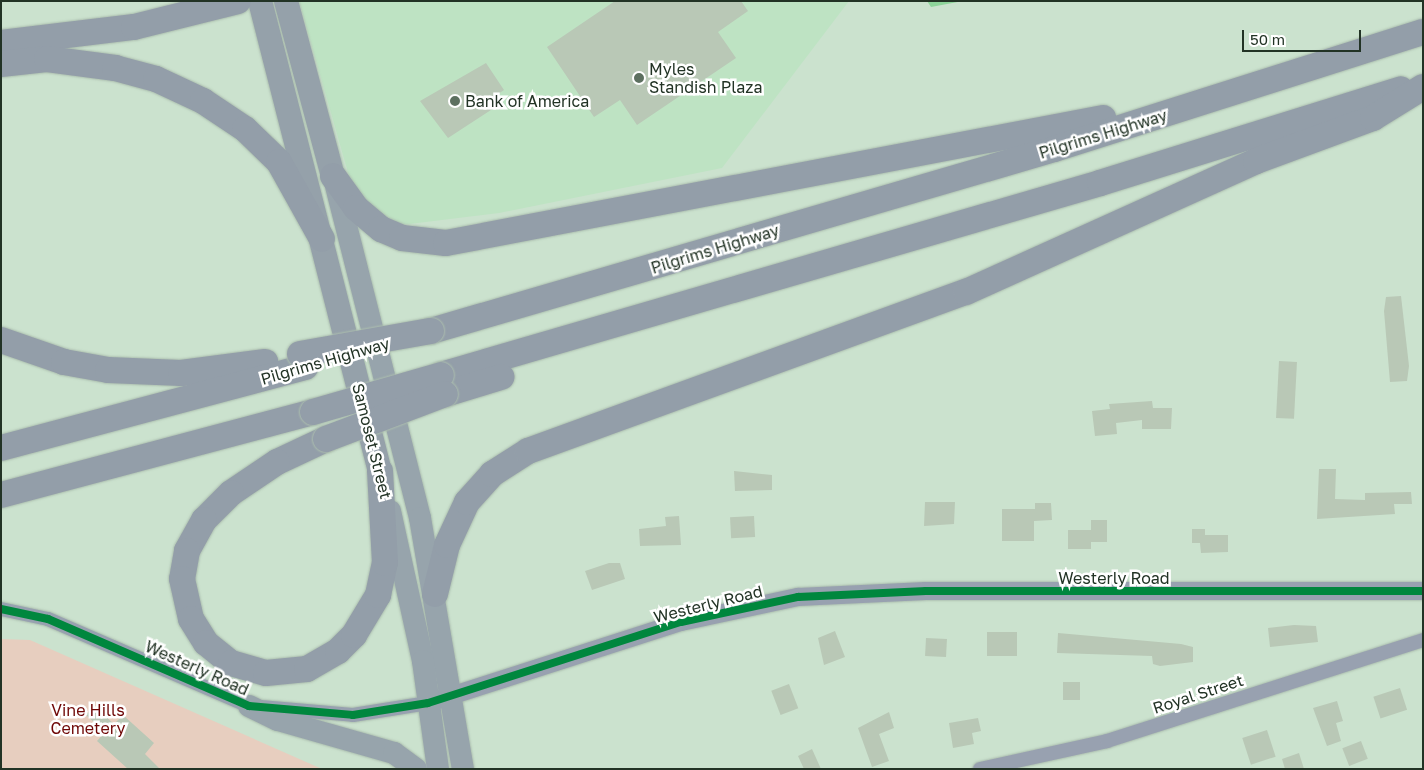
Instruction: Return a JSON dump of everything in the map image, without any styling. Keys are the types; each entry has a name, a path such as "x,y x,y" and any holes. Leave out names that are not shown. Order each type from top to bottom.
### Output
{"highway":[{"path":"103,29 160,1"},
{"path":"1,43 103,29 134,27 238,1"},
{"name":"Samoset Street","path":"260,1 380,471"},
{"name":"Samoset Street","path":"286,1 333,176"},
{"name":"Pilgrims Highway","path":"1,448 302,360 431,331 1239,92 1423,32"},
{"path":"1,64 47,59 115,68 156,79 203,101 245,129 279,162 322,239"},
{"path":"1,495 313,412 443,385 508,375 568,339 1109,180 1423,81"},
{"path":"435,594 447,544 467,502 492,474 528,451 966,292 1256,161 1373,118 1423,87"},
{"path":"333,176 356,208 381,229 402,238 446,243 1239,92"},
{"path":"1,340 64,362 152,373 240,367 302,360"},
{"path":"380,471 385,563 378,595 354,635 338,652 307,669 266,673 231,662 206,643 188,613 182,579 186,550 204,520 231,493 277,462 443,385"}],"main road":[{"name":"Samoset Street","path":"333,176 392,401 435,594 463,769"},
{"name":"Samoset Street","path":"380,471 409,591 438,769"},
{"path":"249,706 278,720 394,753 416,769"}],"street":[{"name":"Westerly Road","path":"1,609 70,627 249,706 353,715 428,703 681,622 798,597 926,591 1423,591"},
{"name":"Royal Street","path":"980,769 1107,741 1423,640"}],"shaded area":[{"name":"Myles Standish Plaza","path":"299,1 849,1 722,168 499,213 393,226 368,207 349,176"},
{"path":"927,1 963,1 931,7"}],"green space":[{"name":"Vine Hills Cemetery","path":"1,639 30,640 322,769 1,769"}],"building":[{"name":"Myles Standish Plaza","path":"615,1 741,1 748,11 718,32 736,58 637,125 620,100 594,117 547,47"},
{"name":"Bank of America","path":"486,63 504,90 489,100 494,108 448,138 420,101"},
{"path":"1401,296 1409,366 1407,381 1390,382 1384,311 1386,297"},
{"path":"1279,361 1297,362 1294,419 1276,418"},
{"path":"1152,401 1153,408 1172,408 1171,429 1142,429 1142,420 1116,423 1117,434 1095,436 1092,411 1110,409 1109,404"},
{"path":"1319,469 1336,469 1335,499 1365,500 1365,493 1411,492 1412,504 1394,504 1395,514 1317,519"},
{"path":"734,471 772,475 772,490 735,491"},
{"path":"925,502 955,502 954,524 924,526"},
{"path":"1035,503 1051,503 1052,520 1034,521 1034,541 1002,541 1002,509 1035,509"},
{"path":"679,516 681,545 640,546 639,529 666,526 665,517"},
{"path":"754,516 755,537 731,538 730,517"},
{"path":"1091,520 1107,520 1107,542 1091,542 1091,549 1068,549 1068,530 1091,530"},
{"path":"1192,529 1205,529 1205,535 1228,535 1228,552 1201,553 1200,543 1192,543"},
{"path":"609,563 620,563 625,579 592,590 585,571"},
{"path":"1294,625 1316,626 1318,642 1270,647 1268,628"},
{"path":"835,631 845,657 824,665 818,638"},
{"path":"987,632 1017,632 1017,656 987,656"},
{"path":"1058,633 1181,644 1193,647 1193,662 1160,666 1153,664 1152,656 1057,653"},
{"path":"926,638 947,639 946,657 925,656"},
{"path":"1063,682 1080,682 1080,700 1063,700"},
{"path":"789,684 798,708 781,715 771,691"},
{"path":"1400,688 1407,710 1380,719 1373,697"},
{"path":"1337,701 1343,721 1336,723 1341,741 1327,746 1313,708"},
{"path":"94,706 114,724 123,715 154,743 145,754 160,769 128,769 97,741 105,732 86,715"},
{"path":"889,712 894,728 879,734 889,761 872,767 858,728"},
{"path":"978,718 981,731 972,733 974,744 953,748 949,723"},
{"path":"1267,730 1276,757 1251,765 1242,738"},
{"path":"1361,741 1368,759 1349,766 1342,748"},
{"path":"812,749 821,769 804,769 798,756"},
{"path":"1299,753 1304,769 1285,769 1282,759"}],"cycle path":[{"path":"1,609 48,619 249,706 353,715 428,703 681,622 798,597 926,591 1423,591"}],"place":[{"name":"Myles Standish Plaza","path":"639,78"},
{"name":"Bank of America","path":"455,101"}]}
